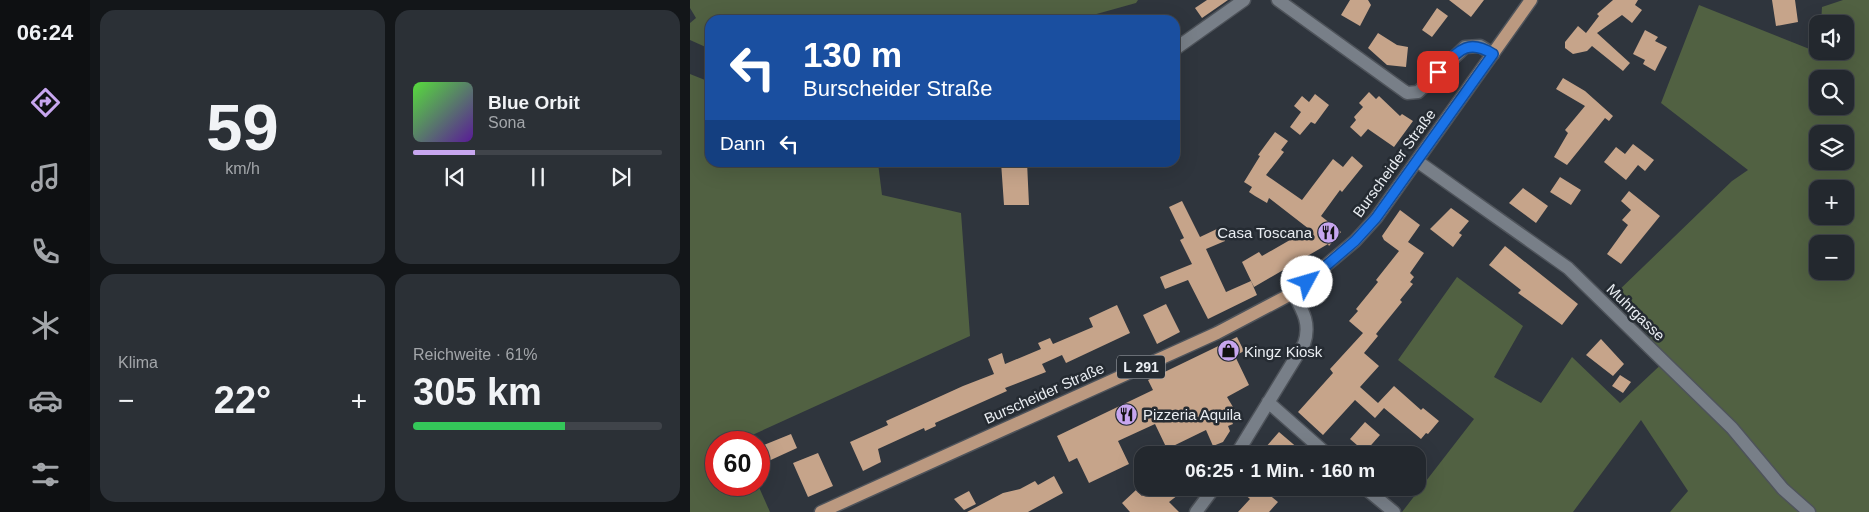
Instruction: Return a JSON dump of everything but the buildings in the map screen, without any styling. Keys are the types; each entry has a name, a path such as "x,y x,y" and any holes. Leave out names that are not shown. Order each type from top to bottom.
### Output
{"main road":[{"name":"Burscheider Straße","path":"821,512 1217,333 1293,293 1355,241 1376,218 1531,0"}],"street":[{"path":"1180,45 1244,0"},
{"name":"Burscheider Straße","path":"1278,0 1407,93 1418,92 1465,47 1480,46 1493,54"},
{"name":"Muhrgasse","path":"1418,161 1568,268 1732,428 1783,489 1809,512"},
{"path":"1241,446 1304,344 1308,333 1306,320 1293,293"},
{"path":"1268,402 1318,446"},
{"path":"1196,512 1208,496"},
{"path":"1375,496 1394,512"}],"green space":[{"path":"690,0 1138,0 1136,3 1093,15 705,15 705,47 690,40 690,23 696,18 690,8"},
{"path":"1843,0 1869,0 1869,512 1670,512 1688,491 1641,420 1573,512 1402,512 1414,496 1426,496 1426,481 1474,419 1398,360 1457,277 1523,326 1494,377 1541,403 1572,357 1620,403 1668,358 1614,295 1732,181 1748,170 1661,103 1699,5 1809,49 1809,60 1854,60 1854,15 1822,15 1822,7"},
{"path":"690,74 705,80 705,167 878,167 882,195 961,213 970,336 761,431 705,431 705,496 763,496 770,512 690,512"}],"place":[{"name":"Casa Toscana","path":"1328,232"},
{"name":"Kingz Kiosk","path":"1228,351"},
{"name":"Pizzeria Aquila","path":"1127,414"}],"route":[{"path":"1307,282 1355,241 1376,218 1493,54 1480,46 1465,47 1438,72"}]}
